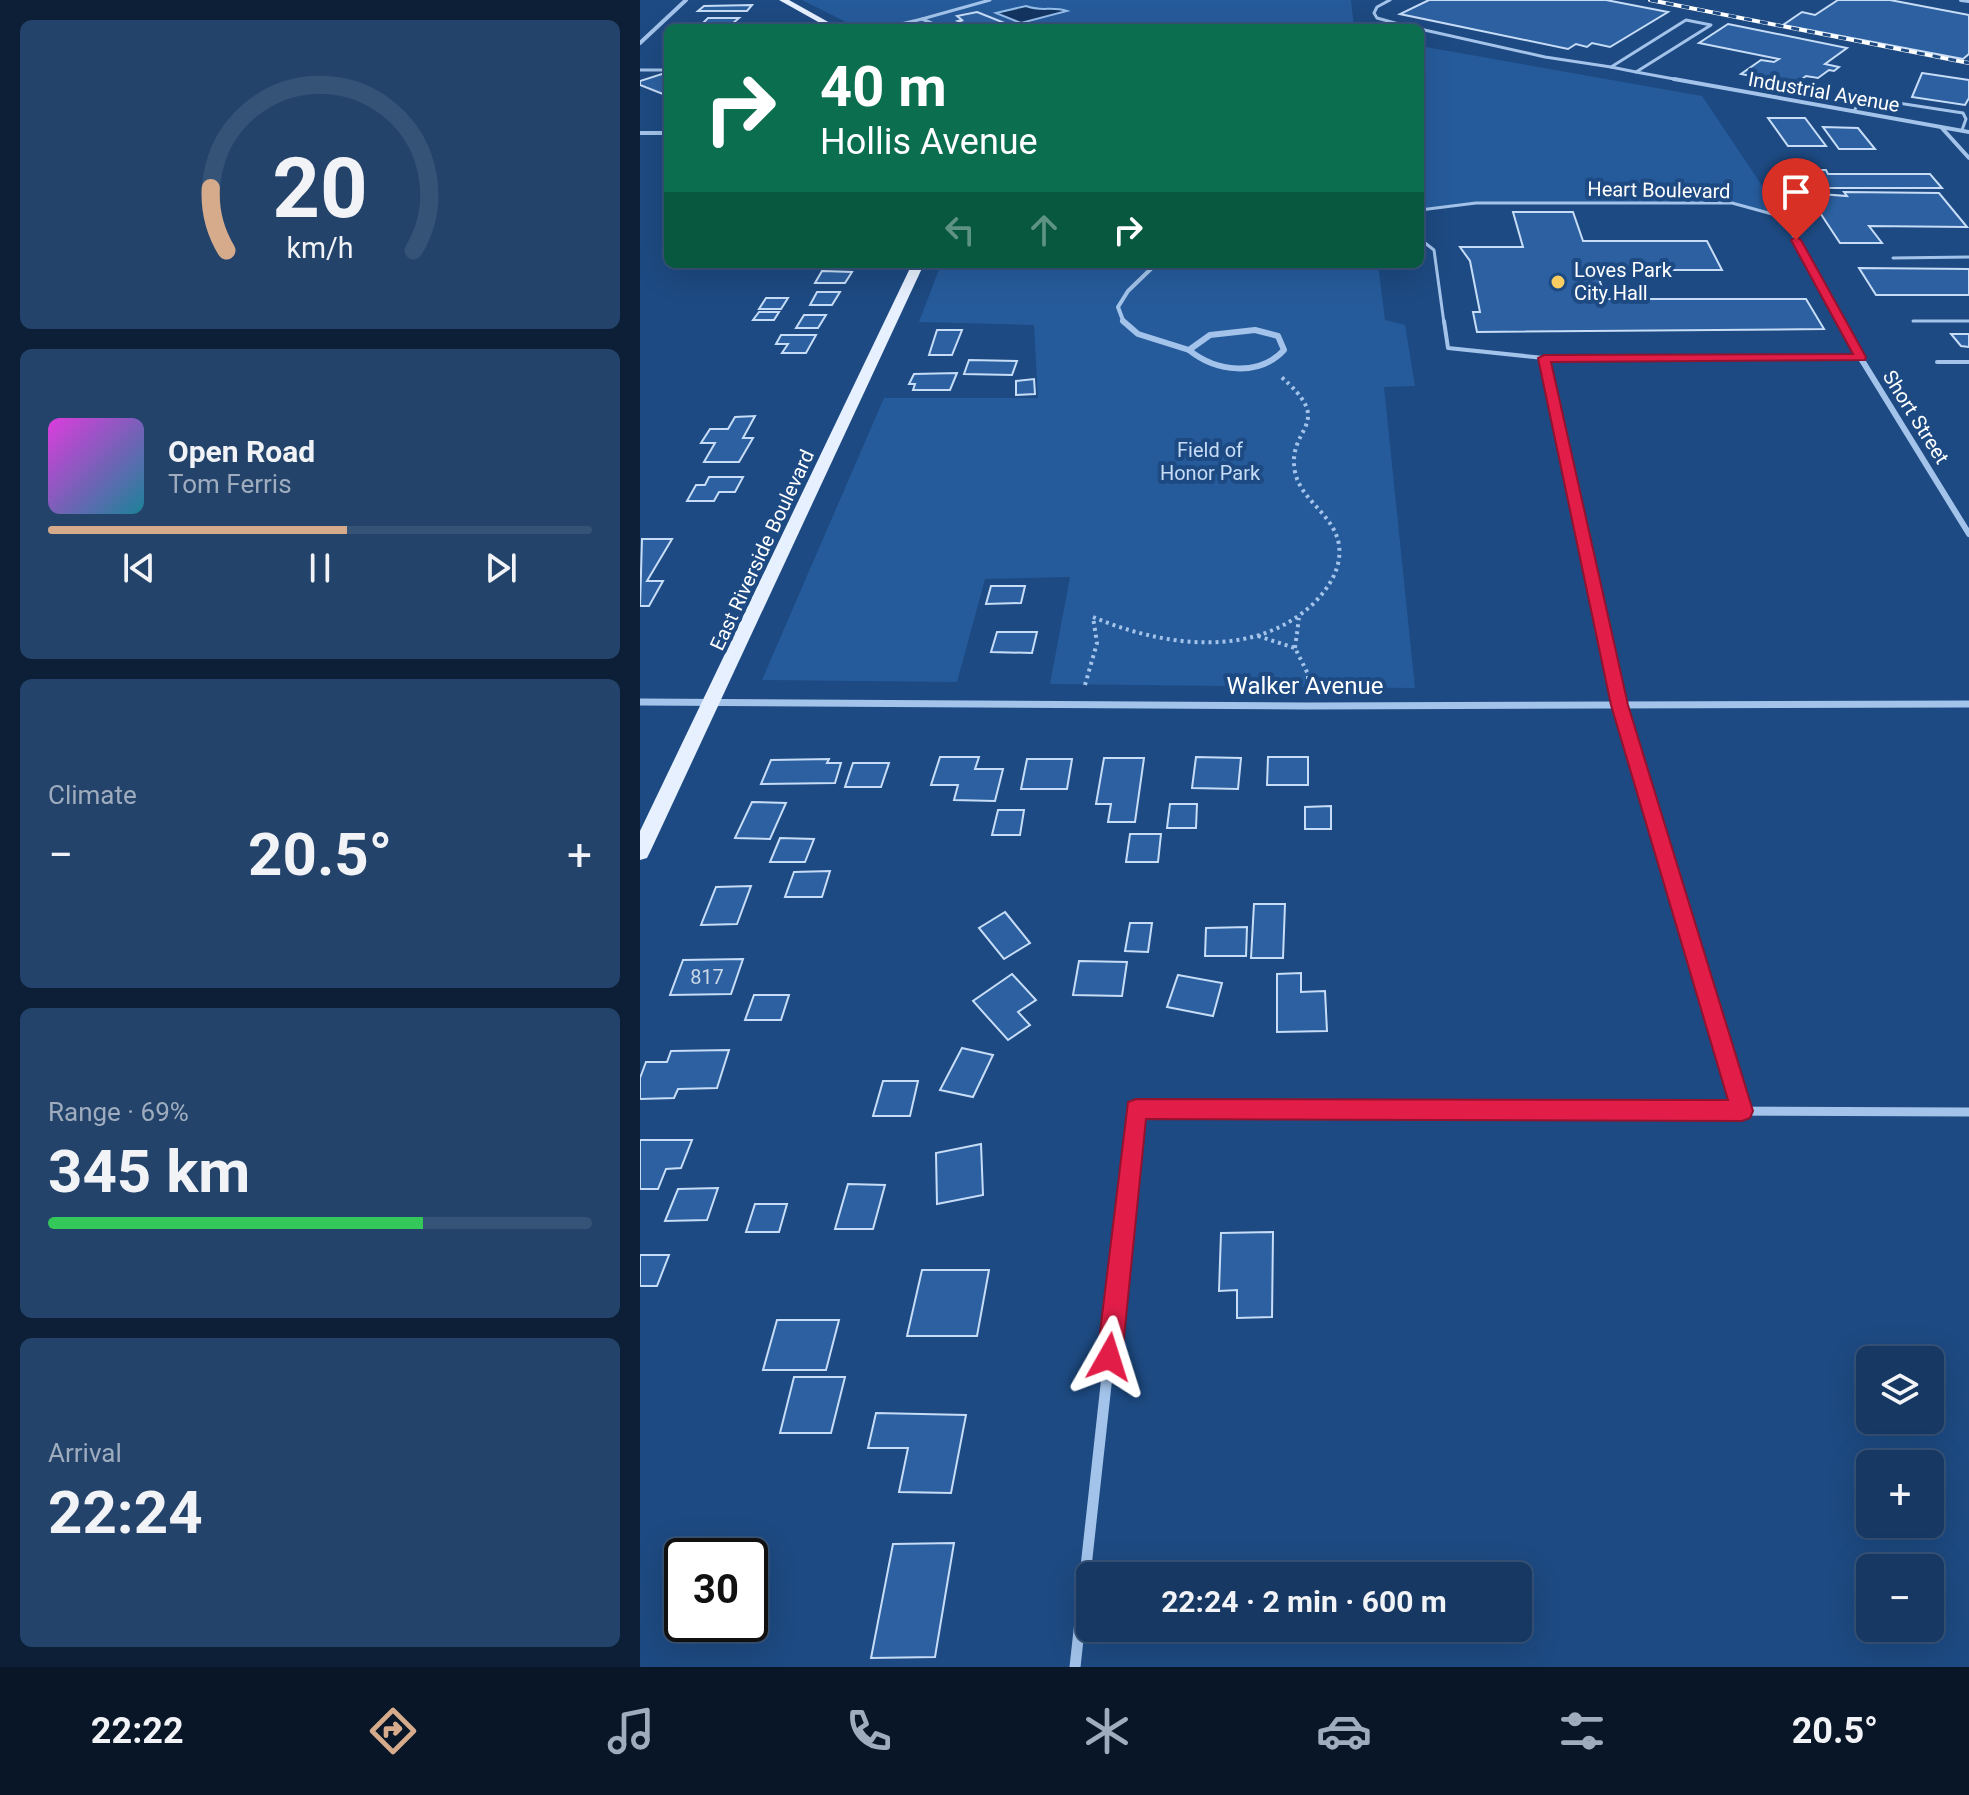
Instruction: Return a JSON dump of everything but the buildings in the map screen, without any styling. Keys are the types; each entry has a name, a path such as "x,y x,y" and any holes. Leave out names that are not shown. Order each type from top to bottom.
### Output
{"main road":[{"path":"783,0 828,24"},
{"name":"East Riverside Boulevard","path":"640,852 714,702 916,268"}],"street":[{"path":"642,40 684,2 694,0"},
{"path":"1961,0 1969,1"},
{"name":"Industrial Avenue","path":"1674,79 1969,132"},
{"path":"1941,127 1969,158"},
{"path":"640,133 664,133"},
{"path":"1152,268 1122,296 1120,316 1126,327 1138,335 1189,350 1195,357 1216,364 1242,368 1267,363 1284,350 1278,336 1268,332 1223,333 1195,342 1189,350"},
{"name":"Short Street","path":"1860,357 1969,534"},
{"path":"1544,358 1620,705 1742,1111"},
{"name":"Walker Avenue","path":"640,702 1308,706 1969,704"},
{"path":"1075,1667 1136,1109 1969,1112"}],"lane":[{"path":"901,24 990,0"},
{"path":"1390,0 1377,7 1374,13 1377,18 1399,24"},
{"path":"922,19 933,24"},
{"path":"1611,67 1686,20 1711,25 1635,72"},
{"path":"1424,30 1558,59 1674,79"},
{"path":"640,70 664,70"},
{"path":"1854,111 1860,101 1872,99 1969,112"},
{"path":"1962,130 1966,119 1963,113"},
{"name":"Heart Boulevard","path":"1424,210 1476,203 1732,203 1783,217 1860,357"},
{"path":"1424,242 1434,250 1448,348 1544,358 1860,357"},
{"path":"1893,258 1969,257"},
{"path":"1913,321 1969,321"},
{"path":"1937,362 1969,362"}],"path":[{"path":"1081,705 1098,644 1099,630 1093,617 1141,635 1195,644 1257,636 1300,616 1326,589 1339,565 1335,530 1297,477 1294,467 1307,417 1304,398 1267,363"},
{"path":"1300,616 1295,648 1308,674 1308,706"},
{"path":"1257,636 1295,648"}],"green space":[{"path":"802,0 1351,0 1354,24 850,24"},
{"path":"1424,47 1702,96 1783,217 1732,203 1476,203 1424,210"},
{"name":"Field of Honor Park","path":"939,268 1378,268 1385,320 1405,325 1415,386 1384,387 1415,688 1050,684 1070,577 985,579 957,682 762,680 884,398 1038,398 1034,325 919,322"}],"shaded area":[{"path":"1026,6 1067,11 1021,23 996,13"}],"railway":[{"path":"1650,0 1969,63"}],"place":[{"name":"Loves Park City Hall","path":"1558,282"}],"route":[{"path":"1109,1357 1136,1109 1742,1111 1620,705 1544,358 1860,357 1796,240"}]}
